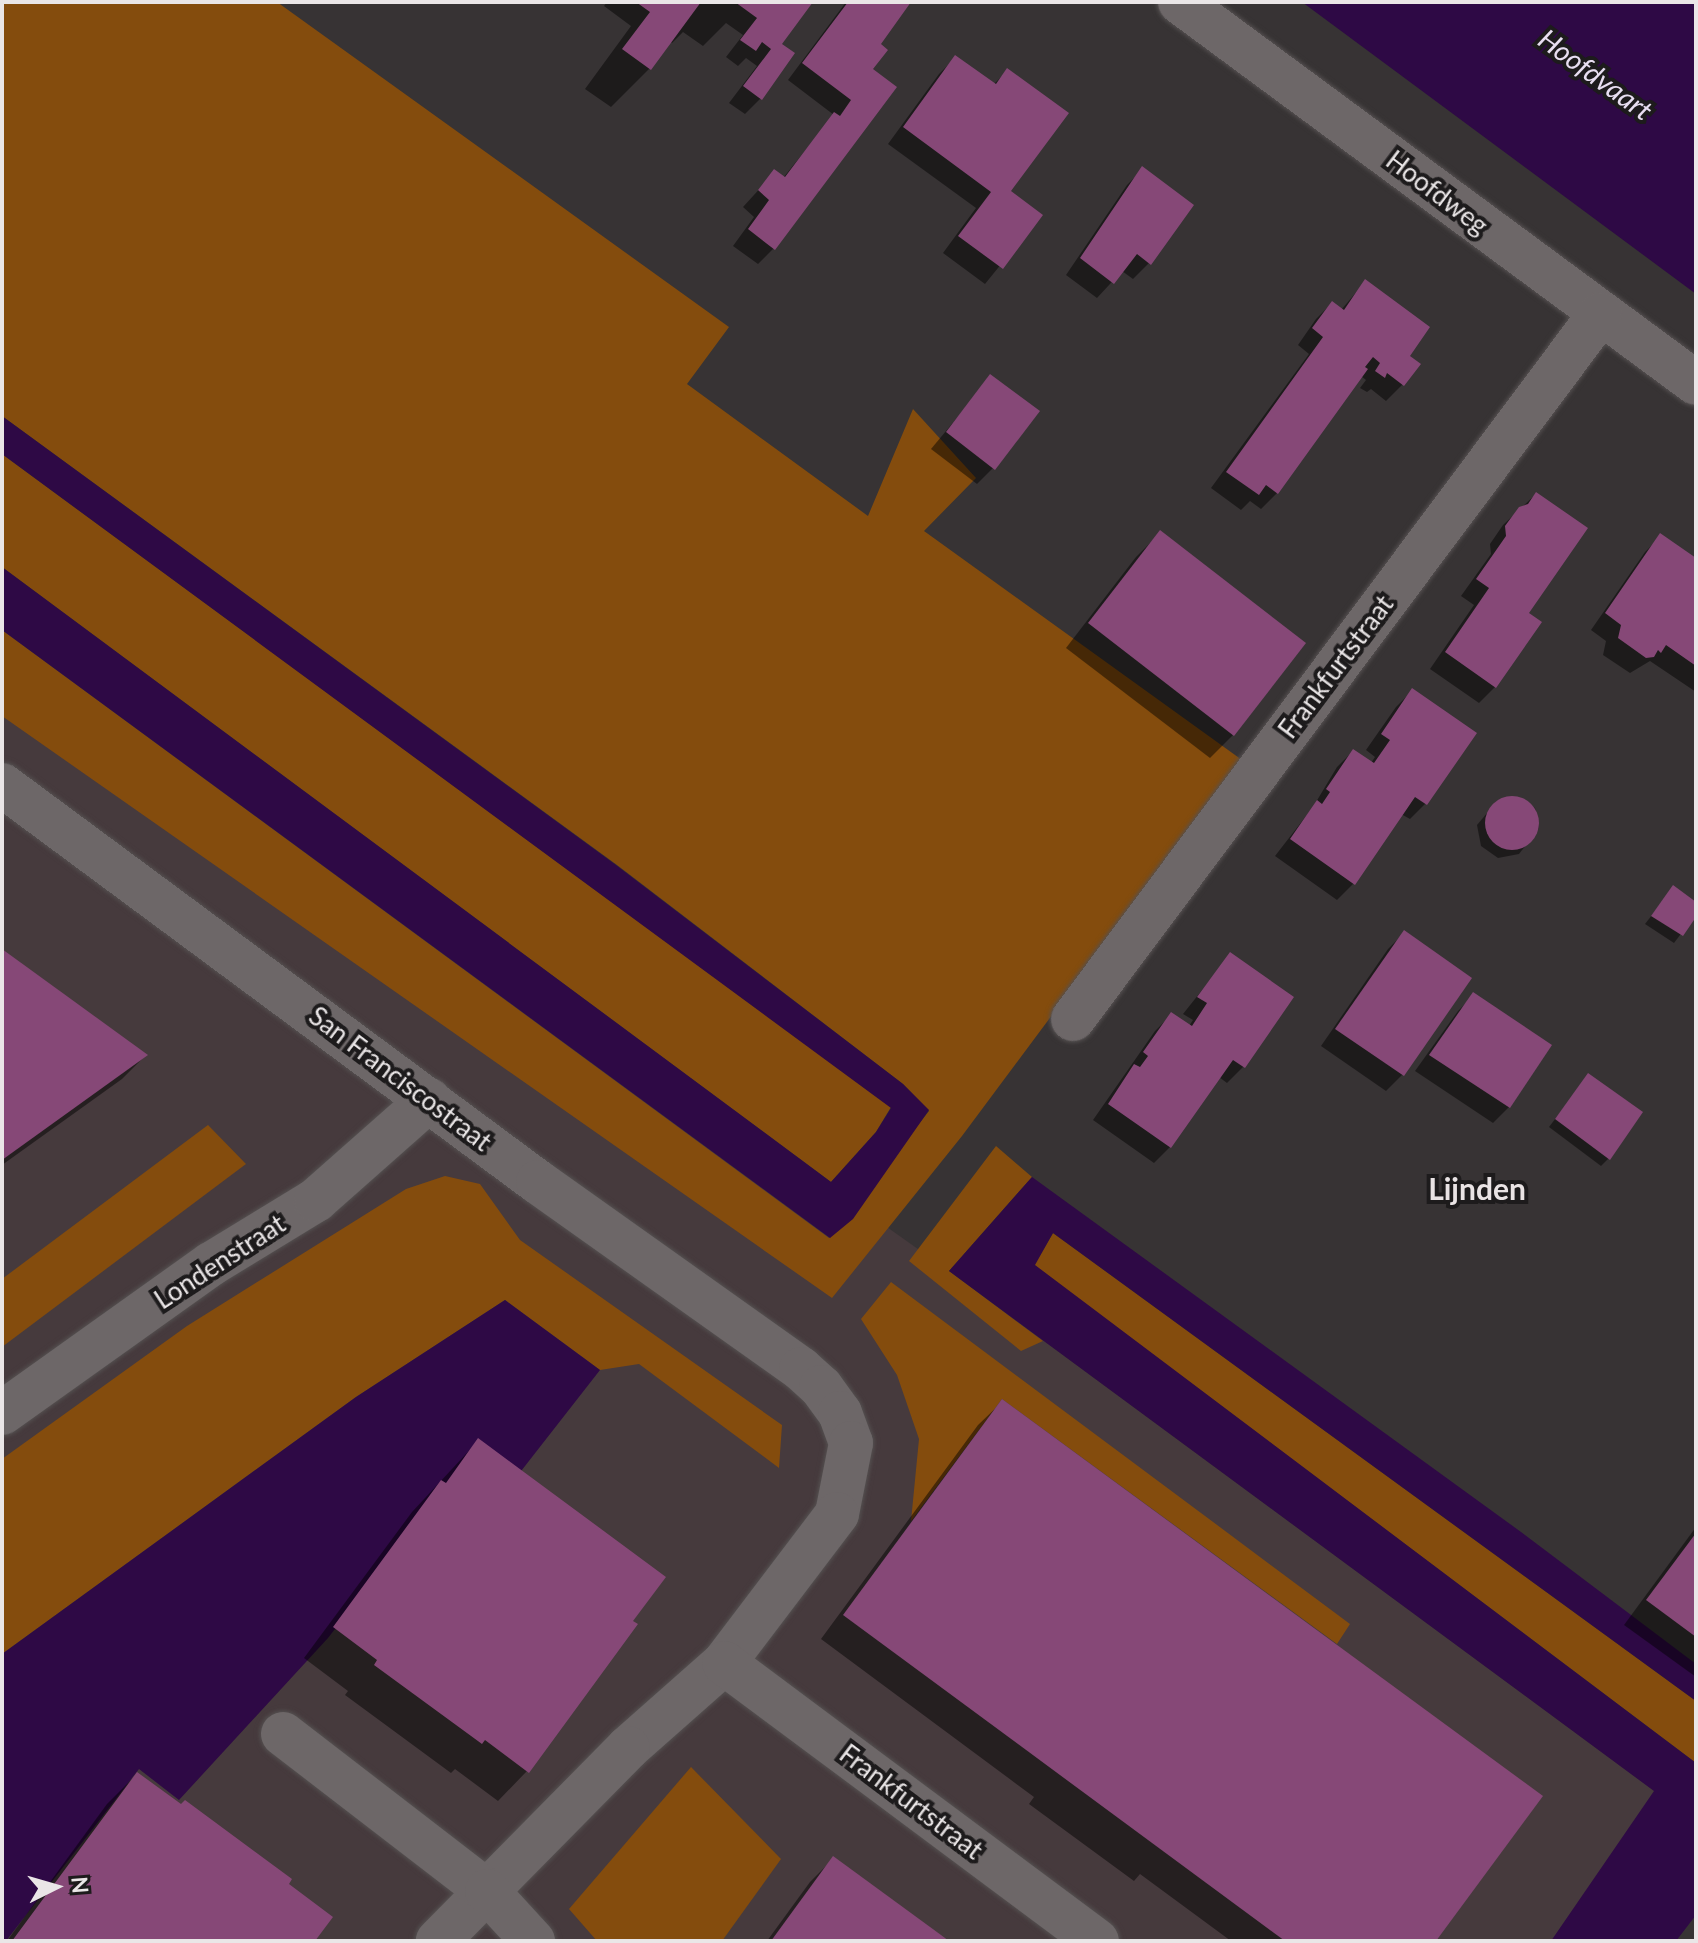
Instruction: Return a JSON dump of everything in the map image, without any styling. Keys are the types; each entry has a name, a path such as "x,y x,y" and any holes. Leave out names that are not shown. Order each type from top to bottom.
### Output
{"street":[{"name":"Hoofdweg","path":"1180,2 1696,383"},
{"name":"Frankfurtstraat","path":"1073,1019 1600,314"},
{"name":"San Franciscostraat","path":"2,785 538,1182 801,1369 821,1387 840,1413 851,1443 844,1491 837,1514 724,1663"},
{"name":"Londenstraat","path":"2,1413 211,1264 316,1200 429,1100"},
{"name":"Frankfurtstraat","path":"724,1663 1097,1941"},
{"path":"438,1941 628,1748 724,1663"},
{"path":"283,1734 487,1891 533,1941"}],"shaded area":[{"path":"2,2 277,2 729,327 687,384 868,516 913,409 976,478 924,531 1242,760 962,1136 832,1298 2,716 2,630 829,1238 929,1111 903,1084 617,865 2,416"},
{"path":"2,454 891,1107 876,1132 831,1182 2,567"},
{"path":"2,600 949,1271 1655,1791 1553,1941 2,1941"},
{"path":"208,1125 246,1164 2,1347 2,1279"},
{"path":"996,1146 1032,1177 949,1271 1043,1341 1021,1351 909,1261"},
{"path":"445,1176 480,1184 520,1240 782,1425 779,1468 639,1364 600,1370 505,1300 356,1397 2,1654 2,1459 187,1326 406,1189"},
{"path":"1053,1233 1696,1701 1696,1763 1034,1265"},
{"path":"891,1282 1350,1624 1337,1644 1002,1399 911,1521 919,1439 897,1375 861,1319"},
{"path":"691,1767 781,1859 722,1941 597,1941 569,1909"}],"water":[{"name":"Hoofdvaart","path":"1302,2 1696,2 1696,294"},
{"path":"2,416 616,865 903,1084 929,1110 853,1219 830,1238 2,630 2,567 831,1182 876,1132 891,1108 2,454"},
{"path":"1032,1177 1521,1532 1696,1664 1696,1701 1053,1233 1035,1265 1696,1763 1696,1915 1676,1941 1551,1941 1654,1791 949,1271"},
{"path":"505,1300 600,1370 518,1475 478,1445 328,1638 179,1800 139,1769 6,1941 2,1941 2,1654 356,1397"}],"building":[{"path":"636,2 701,2 651,70 622,49 650,12"},
{"path":"735,2 813,2 782,44 795,53 762,100 743,86 771,49 762,42 756,51 740,40 757,18"},
{"path":"848,2 911,2 881,44 888,50 873,69 897,87 775,250 748,229 769,200 758,190 774,169 785,177 834,112 840,116 851,100 802,63"},
{"path":"955,55 996,84 1007,68 1069,113 1011,191 1043,215 1003,269 958,236 991,192 903,127"},
{"path":"1142,166 1194,205 1151,265 1137,254 1114,284 1080,258"},
{"path":"1365,279 1430,327 1410,356 1421,364 1404,386 1387,373 1385,378 1375,371 1380,363 1373,357 1365,367 1368,369 1278,494 1266,485 1259,495 1226,472 1323,337 1312,328 1332,301 1344,310"},
{"path":"990,374 1040,411 995,470 946,432"},
{"path":"1536,492 1588,528 1529,613 1542,622 1496,688 1445,652 1489,588 1476,579 1506,536 1505,526 1519,507 1528,504"},
{"path":"1160,530 1306,643 1234,736 1088,623"},
{"path":"1660,533 1696,558 1696,666 1666,645 1661,653 1658,650 1654,657 1646,658 1618,638 1621,625 1605,613"},
{"path":"1412,688 1477,733 1427,805 1415,797 1355,885 1290,839 1317,800 1322,804 1330,792 1326,789 1353,749 1374,763 1390,740 1381,734"},
{"path":"1512,796 1523,798 1531,804 1537,812 1537,834 1531,842 1523,848 1512,850 1501,848 1493,842 1487,834 1485,823 1487,812 1493,804 1501,798"},
{"path":"1673,885 1696,902 1696,917 1683,936 1651,916"},
{"path":"1404,930 1472,978 1404,1076 1335,1029"},
{"path":"2,949 148,1055 2,1160"},
{"path":"1230,952 1294,997 1245,1068 1233,1060 1171,1148 1108,1104 1134,1064 1140,1067 1148,1056 1143,1052 1171,1012 1192,1026 1207,1003 1197,997"},
{"path":"1473,992 1552,1045 1510,1108 1429,1055"},
{"path":"1588,1073 1643,1112 1610,1160 1555,1119"},
{"path":"1002,1399 1543,1796 1436,1941 1285,1941 843,1615"},
{"path":"478,1438 666,1577 633,1621 638,1624 529,1773 485,1740 482,1744 374,1665 377,1660 333,1627 441,1480 446,1483"},
{"path":"1696,1533 1696,1637 1646,1600"},
{"path":"137,1772 181,1804 185,1800 292,1879 289,1884 333,1917 315,1941 12,1941"},
{"path":"833,1856 941,1935 949,1941 771,1941"}],"district":[{"name":"Lijnden","path":"1477,1188"}]}
